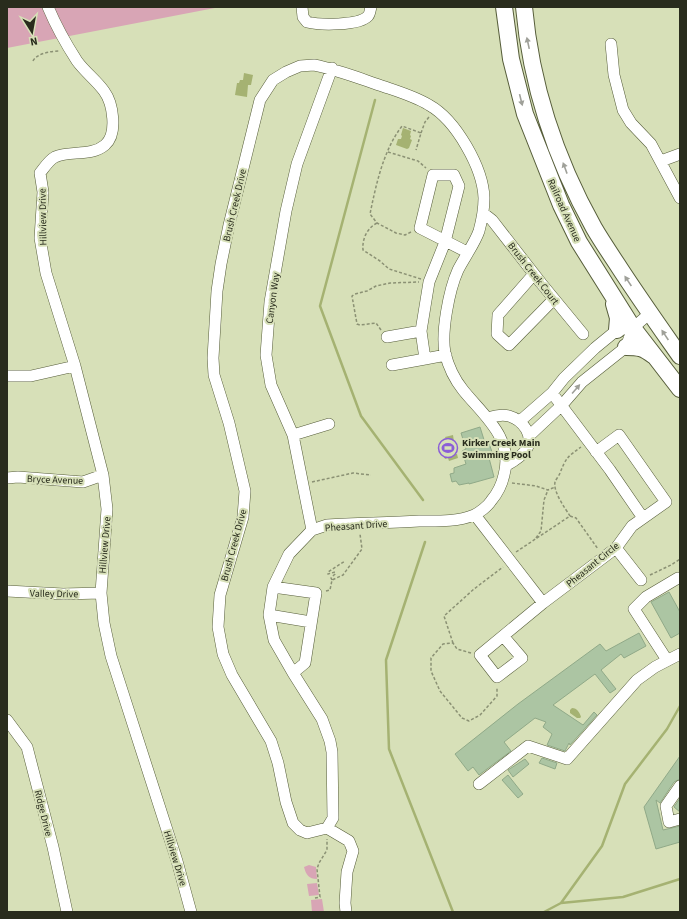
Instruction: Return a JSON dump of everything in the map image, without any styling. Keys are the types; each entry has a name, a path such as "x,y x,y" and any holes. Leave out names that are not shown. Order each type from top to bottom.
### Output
{"highway":[{"name":"Railroad Avenue","path":"504,7 511,59 525,114 561,205 579,242 602,279 634,328 680,389"},
{"name":"Railroad Avenue","path":"524,7 527,36 538,88 567,175 594,229 680,356"},
{"path":"602,279 616,308 618,318 617,330"},
{"path":"626,347 638,347 644,349 657,358"}],"street":[{"path":"48,7 56,25 77,61"},
{"path":"302,7 303,17 307,22 326,25 363,19 368,16 371,7"},
{"path":"611,44 614,75 623,110 631,123 651,144 662,161 680,198"},
{"name":"Hillview Drive","path":"77,61 104,91 108,98 113,116 112,133 105,145 90,152 54,157 40,173 43,192 40,238 46,272 75,366 103,474 107,509 100,593 104,623 111,656 177,861 191,912"},
{"name":"Brush Creek Drive","path":"327,828 307,833 300,830 293,823 286,802 278,763 271,741 232,675 223,654 218,627 220,595 243,517 245,491 229,423 214,375 213,358 217,291 229,225 260,100 273,80 286,72 300,66 314,65 332,68 412,97 430,105 449,122 461,137 479,175 484,196 483,213 478,233 457,273 447,308 444,343 448,362 462,389 488,418 504,444"},
{"name":"Canyon Way","path":"312,530 292,435 271,385 266,355 270,302 286,211 297,164 332,68"},
{"path":"662,161 680,154"},
{"path":"425,359 421,331 429,282 445,242 459,186 454,175 433,175 420,228 445,242 467,252"},
{"name":"Brush Creek Court","path":"483,213 492,220 583,334"},
{"path":"534,274 498,315 497,334 509,344 554,299"},
{"path":"529,436 562,405 582,382 626,347 634,328 650,313"},
{"path":"520,422 552,393 573,368 617,330 634,328"},
{"path":"387,337 421,331"},
{"path":"392,365 446,355"},
{"path":"7,376 31,376 75,366"},
{"path":"552,393 643,518"},
{"path":"488,418 502,415 509,416 520,422 526,428 529,436 529,444 526,450 518,458 507,465"},
{"path":"292,435 329,424"},
{"name":"Pheasant Circle","path":"480,655 543,603 616,548 632,526 666,502 619,435 596,452"},
{"name":"Pheasant Drive","path":"327,828 333,818 332,752 330,741 322,719 274,640 269,615 273,587 289,554 312,530 327,525 454,520 475,515 491,502 503,481 507,465 504,444"},
{"name":"Bryce Avenue","path":"7,478 18,477 83,482 103,474"},
{"path":"475,515 543,603"},
{"path":"616,548 641,580"},
{"path":"667,660 634,609 646,597 679,578"},
{"path":"273,587 316,593 305,663 293,673"},
{"name":"Valley Drive","path":"7,591 63,594 100,593"},
{"path":"269,615 311,622"},
{"path":"480,655 497,677 522,658 503,636"},
{"path":"478,784 528,746 567,759 637,680 655,667 680,654"},
{"name":"Ridge Drive","path":"7,720 27,747 53,847 67,912"},
{"path":"680,786 666,806 669,822 680,819"},
{"path":"327,828 349,841 353,851 347,872 345,903 346,912"}],"path":[{"path":"33,61 35,57 40,54 58,51 68,53 77,61"},
{"path":"416,150 425,122 436,110"},
{"path":"420,228 405,235 396,233 377,222 370,214 389,147 402,126 422,133"},
{"path":"388,152 418,161 433,175"},
{"path":"377,222 371,226 362,242 363,250 389,269 429,282"},
{"path":"387,337 376,322 360,325 356,324 352,296 376,286 429,282"},
{"path":"589,442 569,455 562,465 555,481 555,487 559,498 570,516 576,518 604,557"},
{"path":"302,484 354,474 371,475"},
{"path":"503,481 536,486 548,490 555,487"},
{"path":"535,539 541,531 544,500 548,490"},
{"path":"480,655 457,649 453,643 444,616 509,559 535,539 570,516"},
{"path":"332,580 343,575 362,549 359,523"},
{"path":"641,580 680,559"},
{"path":"316,593 330,590 331,578 335,572 328,574 328,572 345,561"},
{"path":"453,643 443,644 431,658 431,671 440,691 462,718 469,721 480,715 497,696 497,677"},
{"path":"315,898 320,897 317,868 327,850 327,828"}],"shaded area":[{"path":"7,7 220,7 7,48"},
{"path":"244,73 253,75 251,85 248,85 247,97 235,95 237,83 239,83 240,80 243,80"},
{"path":"403,128 411,131 410,139 412,140 409,148 407,149 396,145 398,139 401,139"},
{"name":"Kirker Creek Main Swimming Pool","path":"453,435 455,448 452,449 454,454 457,454 458,458 449,461 448,458 445,459 441,448 445,447 444,443 447,442 445,437"},
{"path":"572,708 578,711 581,717 580,718 577,718 570,713"},
{"path":"309,865 316,867 317,879 310,877 307,874 304,867"},
{"path":"317,883 319,895 309,896 307,884"},
{"path":"322,899 324,912 312,912 311,900"}],"building":[{"path":"480,427 485,443 489,443 493,455 489,458 494,477 469,484 459,485 456,481 452,482 450,474 454,473 454,468 466,464 462,451 466,449 461,433"},
{"path":"669,592 680,612 680,633 671,638 651,602"},
{"path":"639,633 646,646 624,658 621,654 601,670 616,689 610,693 595,674 553,705 583,725 594,712 597,715 570,745 569,743 565,751 547,745 552,734 543,727 546,722 535,718 504,742 511,751 479,775 473,767 468,771 455,754 518,704 600,644 606,651"},
{"path":"680,756 680,779 674,782 660,803 656,800 663,830 680,826 680,842 656,849 644,807"},
{"path":"542,758 557,763 555,769 539,763"},
{"path":"525,759 529,764 513,777 508,770"},
{"path":"508,775 523,794 518,798 502,780"},
{"path":"680,798 680,812 674,807"}],"waterway":[{"path":"375,100 320,306 361,416 423,500"},
{"path":"425,542 386,660 389,749 453,912"},
{"path":"561,903 602,846 625,784 667,729 680,706"},
{"path":"544,912 561,903 623,897 680,879"}],"place":[{"name":"Kirker Creek Main Swimming Pool","path":"448,448"}]}
